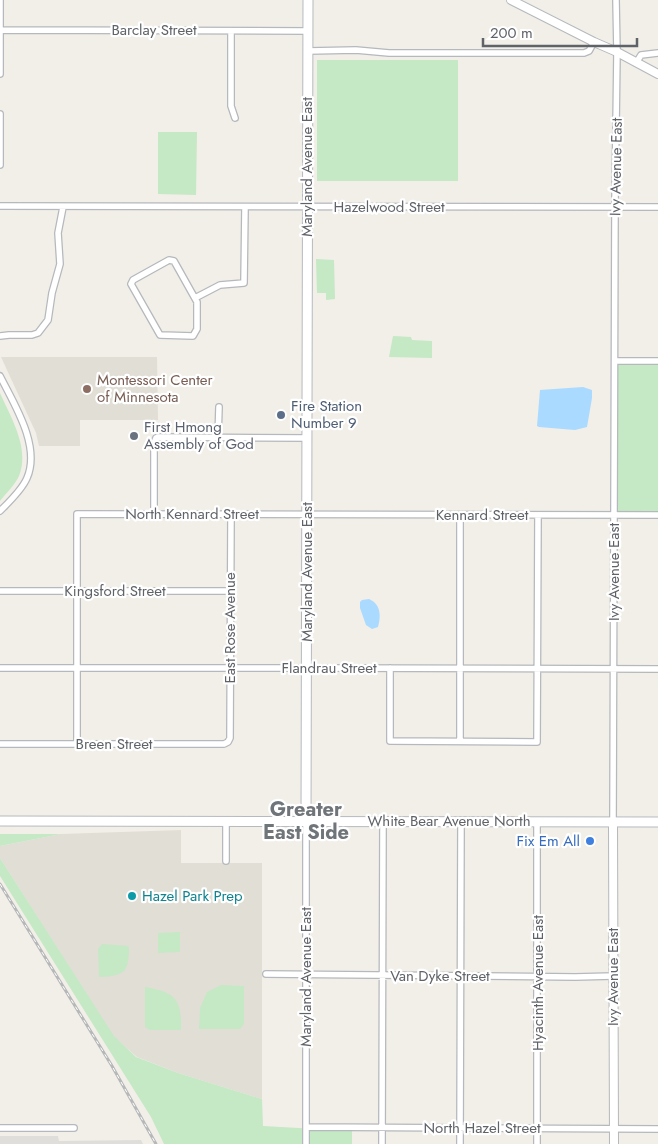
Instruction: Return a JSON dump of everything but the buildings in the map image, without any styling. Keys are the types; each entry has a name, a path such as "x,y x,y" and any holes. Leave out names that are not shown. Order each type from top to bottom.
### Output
{"main road":[{"name":"Maryland Avenue East","path":"306,821 308,0"},
{"name":"White Bear Avenue North","path":"0,821 658,822"}],"street":[{"path":"0,0 0,74"},
{"path":"511,0 618,52 658,74"},
{"name":"Ivy Avenue East","path":"614,1144 615,207 618,52 616,0"},
{"name":"Barclay Street","path":"0,30 308,31"},
{"path":"231,30 231,106 235,118"},
{"path":"308,51 584,53 589,51 594,42"},
{"path":"636,63 642,55 658,53"},
{"path":"0,114 0,165"},
{"name":"Hazelwood Street","path":"0,206 658,207"},
{"path":"0,336 9,334 32,335 38,333 48,320 52,293 60,264 58,233 63,207"},
{"path":"195,298 220,285 244,283 245,207"},
{"path":"172,260 175,262 195,298 198,306 195,335 163,336 155,328 131,282 166,261 172,260"},
{"path":"615,361 658,361"},
{"path":"0,376 28,436 30,468 27,480 0,511"},
{"path":"218,407 218,438"},
{"path":"154,514 154,443 156,438 307,438"},
{"name":"North Kennard Street","path":"77,591 77,514 307,514"},
{"name":"East Rose Avenue","path":"228,742 230,738 231,514"},
{"name":"Kennard Street","path":"307,514 658,515"},
{"path":"460,515 460,741"},
{"path":"390,668 390,741 537,742 538,515"},
{"name":"Kingsford Street","path":"0,591 230,592"},
{"path":"77,591 77,744"},
{"name":"Flandrau Street","path":"0,668 658,670"},
{"name":"Breen Street","path":"0,744 224,744 228,742"},
{"path":"226,821 226,861"},
{"name":"Maryland Avenue East","path":"306,821 306,1144"},
{"path":"382,1144 383,821"},
{"path":"460,1144 461,821"},
{"name":"Hyacinth Avenue East","path":"537,822 537,1144"},
{"name":"Van Dyke Street","path":"266,974 613,976"},
{"name":"North Hazel Street","path":"306,1127 658,1129"},
{"path":"0,1128 74,1128"}],"shaded area":[{"name":"Montessori Center of Minnesota","path":"1,357 157,357 158,420 80,420 80,446 39,446 36,433"},
{"path":"181,830 181,863 262,863 262,1099 178,1073 137,1057 114,1037 0,858 0,846 61,834"},
{"path":"0,1136 58,1136 59,1141 141,1140 143,1144 0,1144"}],"green space":[{"path":"317,60 458,60 458,181 317,181"},
{"path":"158,132 197,132 196,195 158,194"},
{"path":"316,259 334,260 335,299 326,300 326,293 317,293"},
{"path":"393,336 411,337 412,340 432,341 432,358 389,357"},
{"path":"615,361 658,361 658,515 614,515"},
{"path":"0,393 18,433 21,444 22,465 19,476 13,486 0,501"},
{"path":"0,834 61,834 0,846"},
{"path":"0,858 114,1036 136,1057 178,1073 262,1099 263,1126 352,1131 352,1144 164,1144 151,1117 0,876"},
{"path":"180,932 180,952 158,953 158,933"},
{"path":"102,944 129,946 127,967 120,973 99,977 98,949"},
{"path":"221,985 244,986 244,1024 240,1029 199,1029 200,1008 207,992"},
{"path":"145,987 163,991 175,999 180,1011 181,1030 150,1030 145,1027"}],"water":[{"path":"583,387 592,390 587,427 575,430 537,426 540,390"},
{"path":"369,599 376,604 380,615 378,627 372,629 366,625 360,608 362,600"}],"railway":[{"path":"0,884 112,1066 156,1144"}],"place":[{"name":"Montessori Center of Minnesota","path":"87,389"},
{"name":"Fire Station Number 9","path":"281,415"},
{"name":"First Hmong Assembly of God","path":"134,436"},
{"name":"Fix Em All","path":"590,841"},
{"name":"Hazel Park Prep","path":"132,896"}],"district":[{"name":"Greater East Side","path":"306,820"}]}
